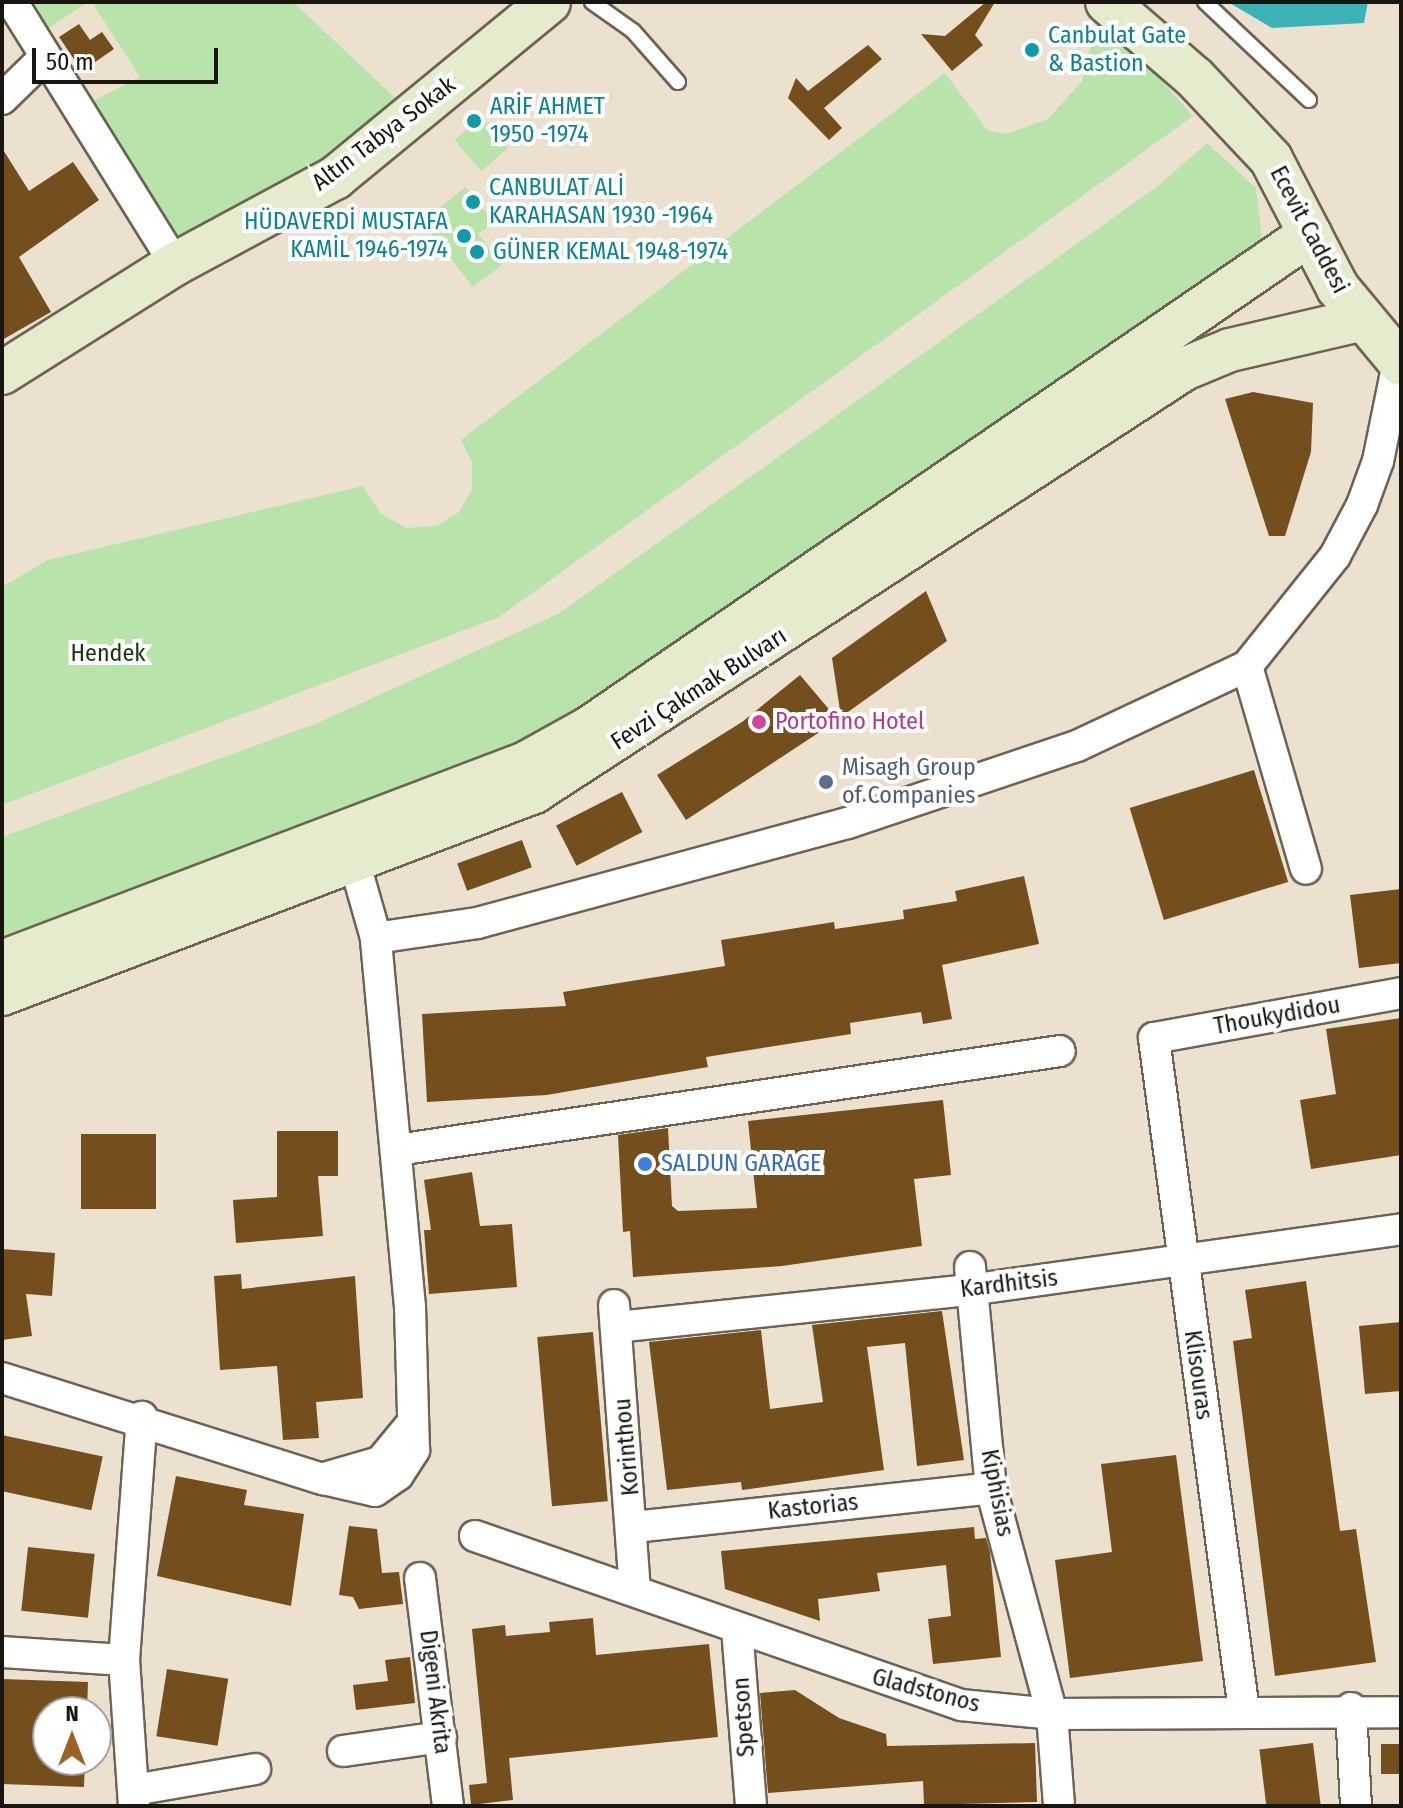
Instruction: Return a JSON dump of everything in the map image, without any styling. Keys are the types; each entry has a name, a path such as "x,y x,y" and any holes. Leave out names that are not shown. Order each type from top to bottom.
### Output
{"main road":[{"name":"Altın Tabya Sokak","path":"2,373 175,264 335,178 549,2"},
{"name":"Ecevit Caddesi","path":"1107,2 1239,121 1271,159 1360,320 1400,364"},
{"name":"Fevzi Çakmak Bulvarı","path":"2,994 350,848 526,763 589,728 1310,234"},
{"name":"Fevzi Çakmak Bulvarı","path":"2,962 350,848 534,792 599,755 1184,369 1230,350 1360,320"}],"street":[{"path":"12,2 43,59 175,264"},
{"path":"2,99 43,59"},
{"path":"376,938 477,923 848,823 1077,746 1247,666 1335,556 1362,505 1378,461 1400,364"},
{"path":"1247,666 1306,869"},
{"path":"2,1378 142,1417 323,1479 375,1491 398,1475 414,1450 414,1414 397,1150 376,938 350,848"},
{"name":"Thoukydidou","path":"1154,1038 1401,993"},
{"name":"Klisouras","path":"1154,1038 1244,1711"},
{"path":"397,1150 1060,1051"},
{"name":"Kardhitsis","path":"615,1316 970,1278 1182,1261 1401,1229"},
{"name":"Kiphisias","path":"970,1278 991,1488 1052,1714 1059,1806"},
{"name":"Korinthou","path":"615,1316 634,1527 635,1589"},
{"path":"142,1417 124,1660 134,1798 255,1769"},
{"name":"Kastorias","path":"634,1527 991,1488"},
{"name":"Gladstonos","path":"475,1536 635,1589 737,1628 961,1705 1052,1714 1351,1708 1401,1712"},
{"name":"Digeni Akrita","path":"420,1578 448,1806"},
{"name":"Spetson","path":"737,1628 751,1806"},
{"path":"2,1652 124,1660"},
{"path":"1351,1708 1356,1806"},
{"path":"343,1751 441,1737"}],"lane":[{"path":"592,2 633,31 678,82"},
{"path":"1205,2 1309,100"}],"green space":[{"path":"27,2 88,2 44,31"},
{"path":"92,2 293,2 408,110 182,250 83,106 140,77"},
{"name":"Hendek","path":"1097,21 1108,21 1193,116 499,617 2,805 2,587 48,560 363,486 381,514 406,528 437,526 459,512 472,490 472,462 461,440 945,73 988,131 1006,134 1048,119 1082,81"},
{"path":"481,117 508,148 481,171 455,140"},
{"path":"1207,143 1256,188 1262,240 526,747 2,947 2,837 315,724 558,614 1159,185"},
{"path":"466,187 493,222 478,234 502,265 473,287 422,221"}],"water":[{"path":"1228,2 1368,2 1364,23 1272,28"}],"building":[{"path":"986,2 995,2 975,35 983,45 952,71 921,34 945,36"},
{"path":"79,24 90,40 102,32 114,49 82,71 59,37"},
{"path":"868,45 882,59 824,108 842,128 829,140 788,98 796,78 808,91"},
{"path":"2,148 29,191 73,162 99,200 19,257 51,312 2,340"},
{"path":"1253,392 1313,403 1311,452 1285,536 1269,536 1225,399"},
{"path":"926,591 947,641 841,717 832,658"},
{"path":"800,675 838,720 686,820 657,775 742,722"},
{"path":"1254,770 1288,882 1164,920 1130,808"},
{"path":"622,792 642,832 576,866 556,826"},
{"path":"522,840 532,867 467,891 457,864"},
{"path":"1024,876 1039,944 942,965 952,1019 923,1024 921,1012 850,1023 851,1034 706,1057 708,1067 547,1095 427,1102 422,1014 566,1006 563,992 725,966 721,940 834,922 835,929 904,919 903,910 957,901 955,891"},
{"path":"1401,889 1401,963 1359,968 1350,895"},
{"path":"1401,1018 1401,1155 1311,1169 1300,1100 1336,1094 1326,1029"},
{"path":"943,1100 951,1175 914,1179 922,1246 782,1266 633,1277 630,1231 623,1232 618,1135 668,1128 672,1206 678,1211 757,1208 748,1121"},
{"path":"277,1131 338,1131 338,1176 318,1176 323,1236 236,1243 233,1200 277,1197"},
{"path":"81,1134 156,1134 156,1209 81,1209"},
{"path":"472,1172 480,1226 512,1224 517,1287 429,1294 424,1230 431,1230 424,1180"},
{"path":"2,1249 55,1253 52,1296 26,1294 32,1336 2,1340"},
{"path":"241,1274 242,1289 355,1276 363,1398 316,1402 319,1438 283,1440 277,1366 220,1370 214,1276"},
{"path":"1306,1281 1340,1531 1356,1529 1376,1662 1275,1676 1233,1341 1252,1338 1245,1290"},
{"path":"942,1311 964,1460 917,1466 905,1343 867,1347 884,1470 742,1490 741,1482 667,1490 649,1342 761,1330 770,1409 823,1402 812,1325"},
{"path":"1401,1322 1401,1391 1365,1394 1359,1326"},
{"path":"593,1332 608,1501 552,1506 537,1337"},
{"path":"2,1435 103,1456 91,1510 2,1491"},
{"path":"1176,1455 1203,1661 1070,1678 1055,1560 1112,1552 1101,1464"},
{"path":"176,1476 247,1490 244,1505 304,1514 291,1606 157,1576"},
{"path":"349,1526 377,1529 382,1573 399,1572 403,1604 359,1609 353,1597 339,1595"},
{"path":"974,1527 975,1539 986,1538 990,1552 1001,1657 933,1664 928,1619 951,1616 946,1565 877,1573 880,1591 818,1599 820,1621 725,1589 721,1551"},
{"path":"28,1547 95,1554 88,1618 21,1611"},
{"path":"593,1618 596,1655 709,1644 718,1737 509,1758 513,1800 471,1805 469,1785 487,1783 472,1629 505,1625 506,1636 550,1632 549,1622"},
{"path":"410,1657 415,1703 356,1710 353,1685 388,1681 385,1660"},
{"path":"167,1669 228,1679 218,1746 156,1736"},
{"path":"2,1679 88,1682 88,1696 32,1696 32,1776 84,1776 84,1787 2,1784"},
{"path":"795,1690 839,1718 886,1734 887,1746 1035,1743 1037,1802 924,1805 923,1781 768,1793 760,1693"},
{"path":"1313,1743 1321,1806 1266,1806 1259,1750"},
{"path":"1381,1744 1401,1744 1401,1774 1381,1774"}],"place":[{"name":"Canbulat Gate & Bastion","path":"1032,50"},
{"name":"ARİF AHMET 1950 -1974","path":"474,121"},
{"name":"CANBULAT ALİ KARAHASAN 1930 -1964","path":"473,202"},
{"name":"HÜDAVERDİ MUSTAFA KAMİL 1946-1974","path":"464,236"},
{"name":"GÜNER KEMAL 1948-1974","path":"477,252"},
{"name":"Portofino Hotel","path":"759,722"},
{"name":"Misagh Group of Companies","path":"826,782"},
{"name":"SALDUN GARAGE","path":"645,1164"}]}
